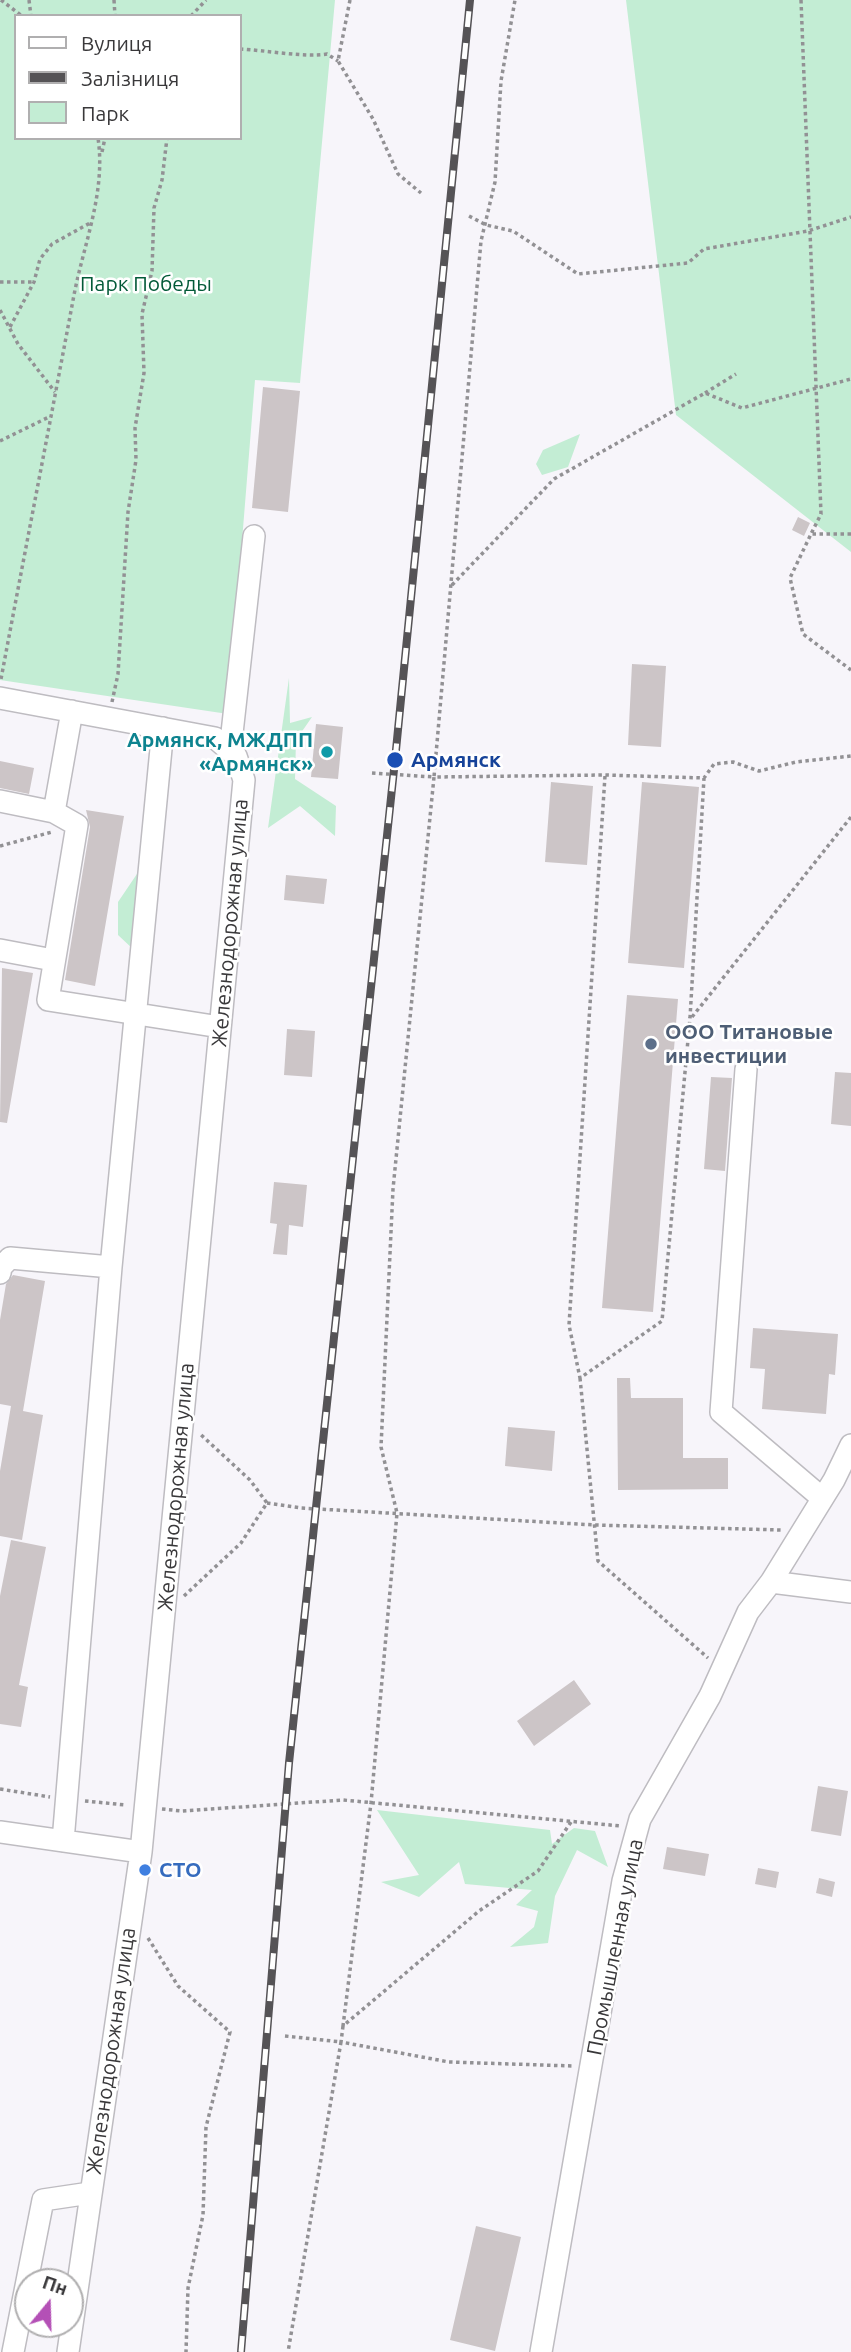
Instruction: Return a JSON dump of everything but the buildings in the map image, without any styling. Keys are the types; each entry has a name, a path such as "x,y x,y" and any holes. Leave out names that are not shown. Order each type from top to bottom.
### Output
{"street":[{"path":"230,751 254,536"},
{"path":"0,698 215,738 230,751"},
{"path":"54,812 72,711"},
{"path":"62,1841 111,1267 163,728"},
{"name":"Железнодорожная улица","path":"68,2352 141,1852 244,780 236,756 230,751"},
{"path":"0,801 54,812 77,825 48,1000 220,1027"},
{"path":"0,950 53,960"},
{"path":"746,1069 721,1412 822,1498"},
{"path":"0,1273 10,1258 79,1262 111,1267"},
{"name":"Промышленная улица","path":"541,2352 623,1881 637,1828 722,1670 748,1612 771,1582 851,1445"},
{"path":"771,1582 851,1592"},
{"path":"0,1832 141,1852"},
{"name":"Железнодорожная улица","path":"10,2337 43,2200 90,2193"}],"path":[{"path":"1,0 19,14"},
{"path":"193,14 206,0"},
{"path":"338,61 350,0"},
{"path":"288,2352 341,2042 371,1803 397,1513 381,1447 391,1230 481,241 495,182 501,81 515,0"},
{"path":"801,0 821,514 790,578 803,634 851,670"},
{"path":"242,48 304,52 314,57 327,54 338,61 373,119 398,174 421,193"},
{"path":"99,140 101,157"},
{"path":"0,684 51,416 98,194 105,140"},
{"path":"108,718 118,674 128,512 136,460 135,428 144,373 142,314 152,271 154,208 162,180 167,140"},
{"path":"469,216 486,225 513,231 578,274 688,263 704,249 808,231 851,217"},
{"path":"10,327 34,282 40,259 52,244 92,221"},
{"path":"0,282 34,282"},
{"path":"0,310 18,344 51,385 55,393 54,402"},
{"path":"451,586 554,479 736,374"},
{"path":"705,393 742,408 851,379"},
{"path":"0,441 51,416"},
{"path":"811,534 851,534"},
{"path":"580,1378 662,1321 690,1018 704,778 714,764 733,762 759,771 796,762 851,756"},
{"path":"372,773 434,778 605,775 704,778"},
{"path":"605,775 569,1325 580,1378 598,1561 722,1670"},
{"path":"690,1018 851,817"},
{"path":"0,846 77,825"},
{"path":"183,1417 250,1480 267,1503 302,1508 800,1534"},
{"path":"163,1616 241,1543 267,1503"},
{"path":"0,1789 182,1811 343,1800 637,1828"},
{"path":"343,2025 480,1911 538,1871 571,1822"},
{"path":"132,1912 178,1986 230,2032 206,2127 203,2215 188,2288 186,2352"},
{"path":"285,2036 341,2042 449,2062 592,2066"}],"green space":[{"name":"Парк Победы","path":"0,0 335,0 300,383 255,380 228,714 0,680"},
{"path":"626,0 851,0 851,552 676,415"},
{"path":"580,434 568,467 542,475 536,464 543,450"},
{"path":"289,678 290,723 312,717 296,740 295,779 336,806 335,836 300,806 268,828"},
{"path":"141,868 134,950 118,935 118,902"},
{"path":"377,1810 550,1830 552,1844 574,1828 595,1831 608,1867 577,1850 555,1896 548,1943 510,1947 534,1927 538,1911 516,1905 532,1890 465,1884 459,1862 419,1897 381,1882 419,1875"}],"railway":[{"path":"241,2352 289,1763 395,760 470,0"}],"place":[{"name":"Армянск, МЖДПП «Армянск»","path":"327,752"},
{"name":"Армянск","path":"395,760"},
{"name":"ООО Титановые инвестиции","path":"651,1044"},
{"name":"СТО","path":"145,1870"}]}
